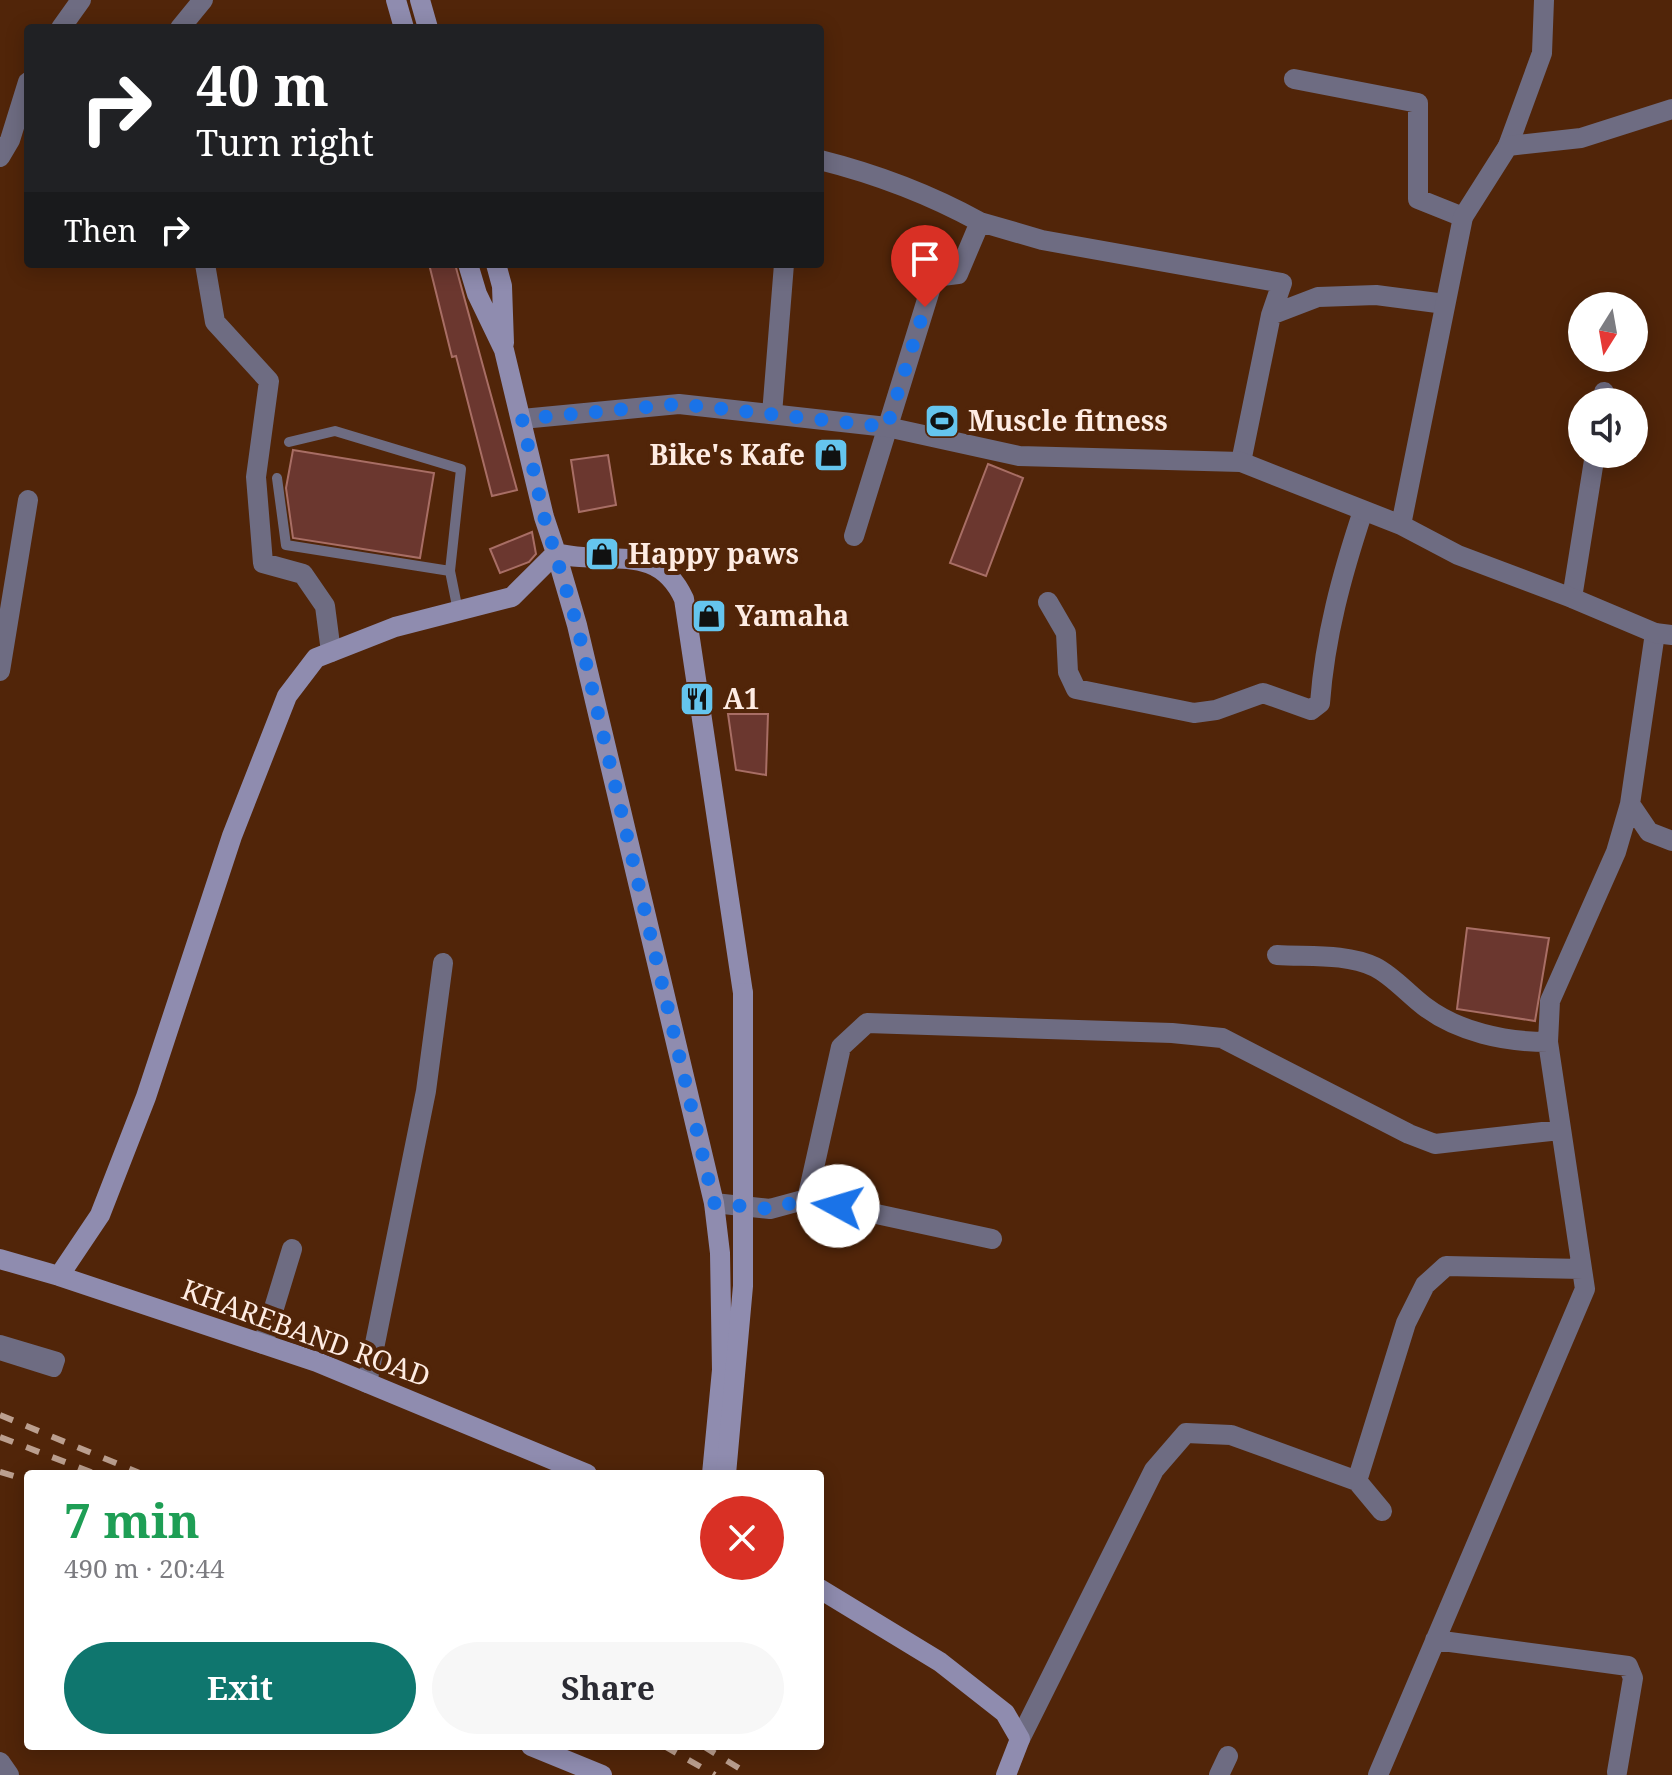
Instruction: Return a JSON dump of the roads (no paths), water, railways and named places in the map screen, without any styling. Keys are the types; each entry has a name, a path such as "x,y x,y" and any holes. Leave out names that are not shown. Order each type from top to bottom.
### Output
{"main road":[{"path":"396,0 403,24"},
{"path":"420,0 427,24"},
{"path":"469,268 477,294 504,350 544,517 577,625 714,1203 720,1253 722,1370 712,1470"},
{"path":"497,268 502,286 504,350"},
{"path":"59,1276 100,1215 146,1097 232,836 287,696 316,658 395,627 512,597 556,553"},
{"path":"556,553 573,558 640,560 660,567 676,582 684,599 743,993 743,1286 726,1470"},
{"name":"KHAREBAND ROAD","path":"0,1259 263,1344 367,1383 577,1470"},
{"path":"824,1591 940,1662 1005,1713 1020,1739 1006,1775"},
{"path":"541,1750 602,1775"}],"street":[{"path":"64,24 81,0"},
{"path":"183,24 203,0"},
{"path":"1401,525 1463,217 1508,146 1542,53 1544,0"},
{"path":"1294,79 1418,103 1418,199 1463,217"},
{"path":"0,157 10,140 24,95"},
{"path":"1508,146 1581,138 1672,109"},
{"path":"824,161 873,173 949,205 980,222 1042,240 1282,283 1271,315 1241,462"},
{"path":"854,536 934,277 958,274 980,222"},
{"path":"206,268 215,322 269,381 256,477 263,563 303,574 325,606 331,652"},
{"path":"772,414 784,268"},
{"path":"1271,315 1318,297 1376,295 1445,304"},
{"path":"522,419 679,404 887,427 1019,456 1241,462 1401,525 1458,555 1664,634 1630,804 1616,852 1550,1001 1548,1042 1585,1289 1378,1775"},
{"path":"1572,598 1593,468"},
{"path":"0,671 28,500"},
{"path":"1048,602 1066,633 1068,672 1076,689 1194,713 1216,710 1263,693 1311,710 1320,703 1322,669 1338,587 1363,511"},
{"path":"1630,804 1649,832 1672,841"},
{"path":"1277,955 1357,961 1375,967 1432,1012 1451,1022 1500,1038 1548,1042"},
{"path":"367,1383 426,1091 443,963"},
{"path":"807,1199 841,1047 867,1023 1172,1033 1222,1038 1409,1134 1435,1144 1560,1130"},
{"path":"714,1203 770,1209 807,1199 992,1239"},
{"path":"263,1344 292,1249"},
{"path":"1357,1481 1406,1323 1425,1285 1446,1266 1582,1269"},
{"path":"0,1343 57,1360 54,1369 0,1352"},
{"path":"1020,1739 1154,1470 1186,1433 1231,1435 1357,1481 1382,1511"},
{"path":"1435,1640 1628,1666 1633,1678 1617,1772"},
{"path":"1219,1775 1228,1756"},
{"path":"0,1762 9,1775"}],"lane":[{"path":"289,442 335,431 461,469 450,571 458,611"},
{"path":"277,478 286,545 450,571"}],"railway":[{"path":"0,1415 132,1470"},
{"path":"0,1437 86,1470"},
{"path":"0,1472 24,1479"},
{"path":"671,1750 715,1775"},
{"path":"709,1750 750,1775"}],"place":[{"name":"Muscle fitness","path":"942,421"},
{"name":"Bike's Kafe","path":"831,455"},
{"name":"Happy paws","path":"602,554"},
{"name":"Yamaha","path":"709,616"},
{"name":"A1","path":"697,699"}]}
